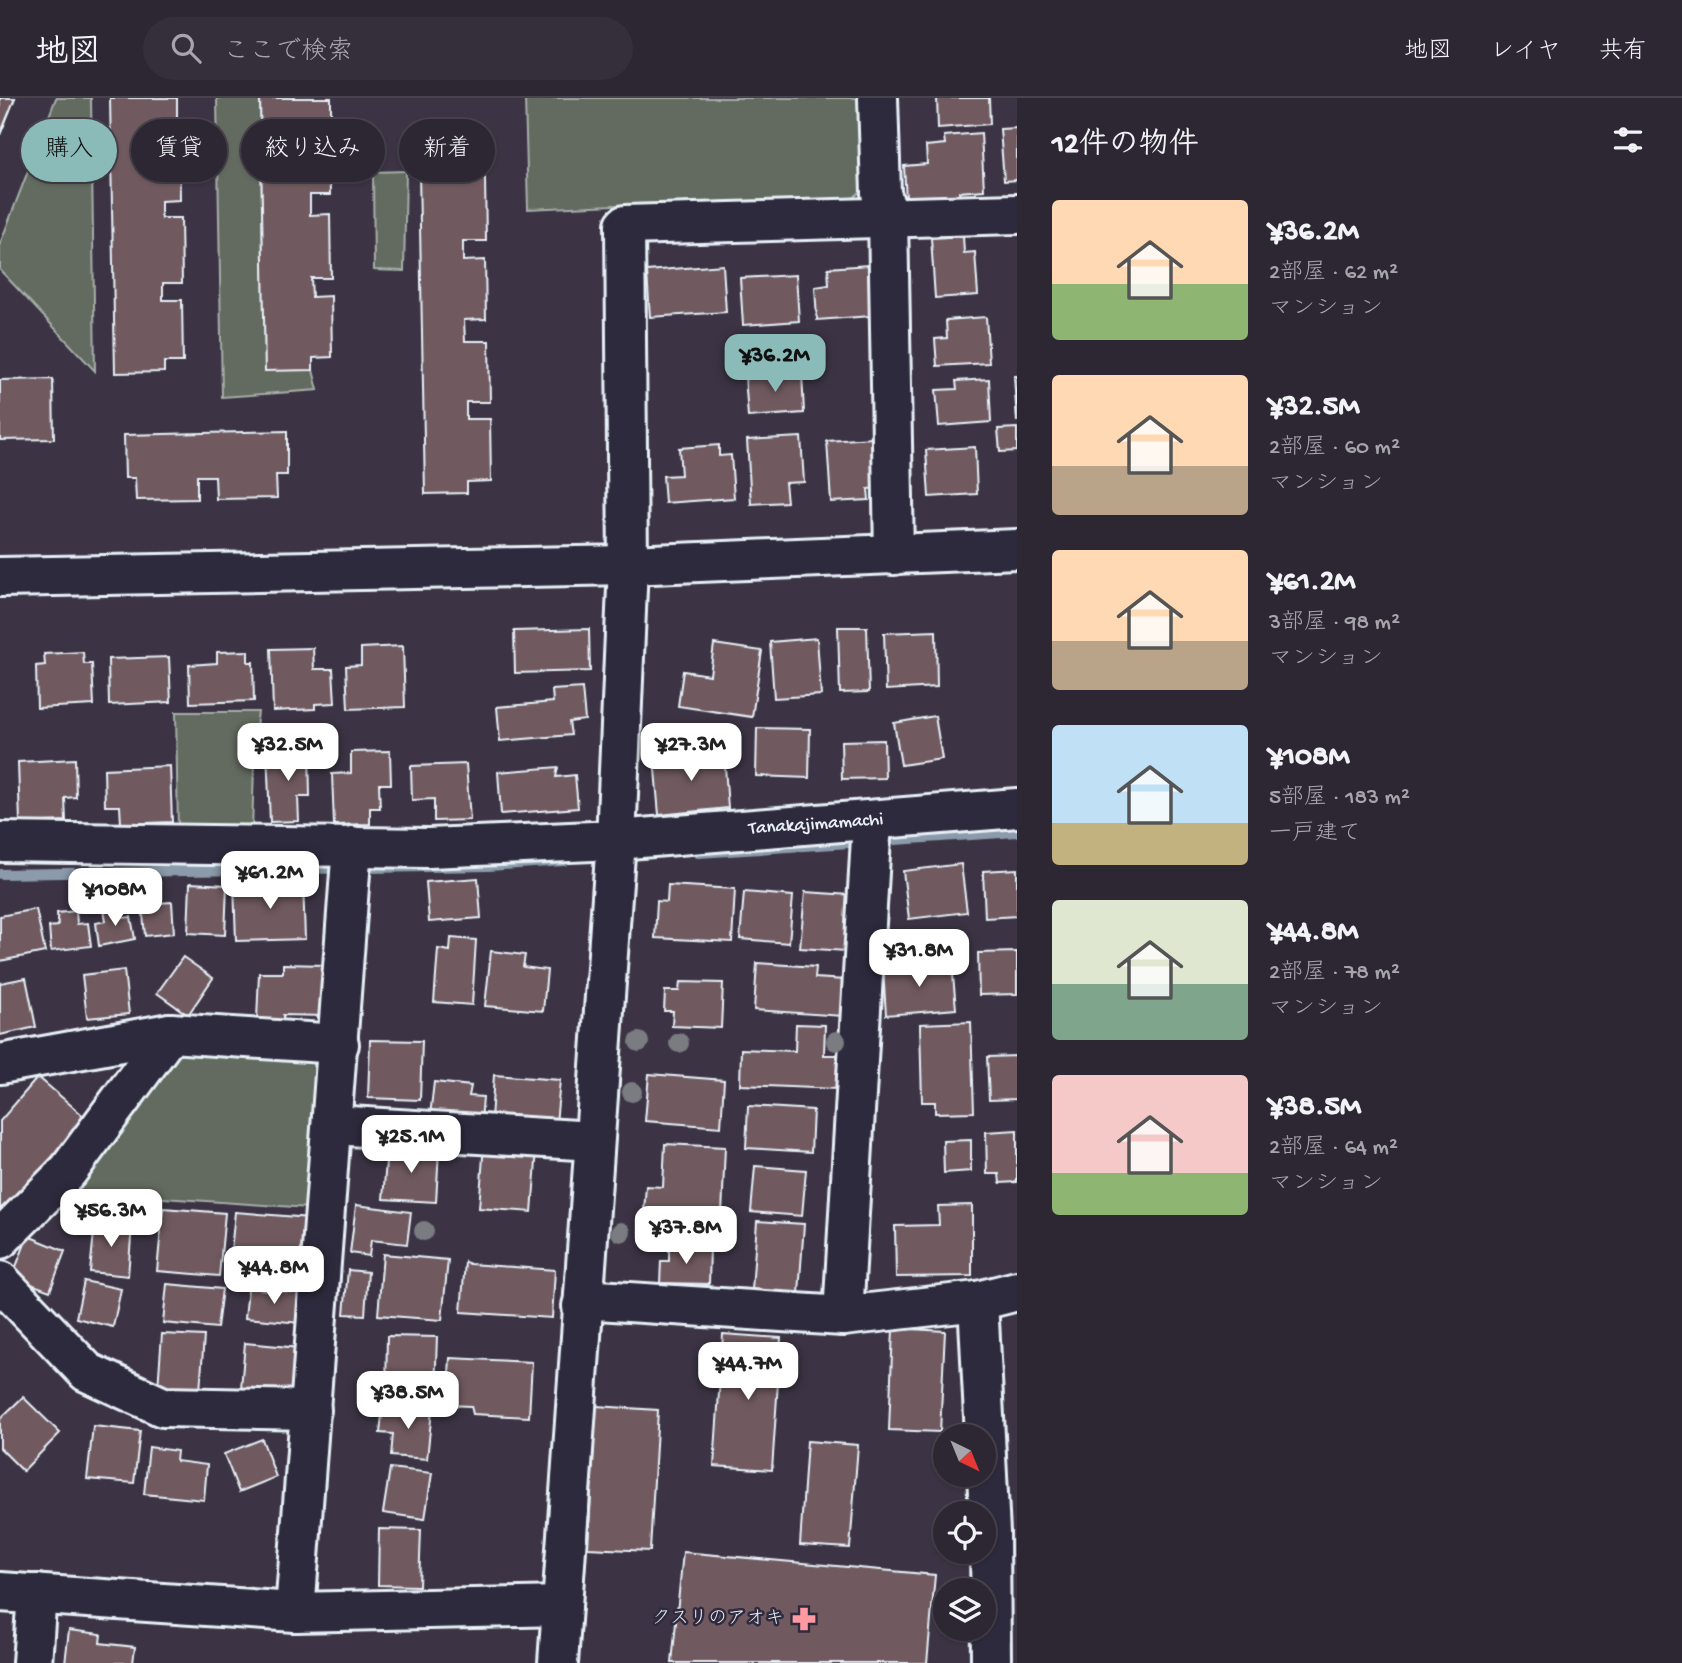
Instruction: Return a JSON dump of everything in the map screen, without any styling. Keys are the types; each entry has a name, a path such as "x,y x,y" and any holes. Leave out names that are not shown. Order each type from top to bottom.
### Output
{"street":[{"path":"878,98 881,193 887,216 894,555"},
{"path":"558,1663 616,841 628,565 625,225 1017,214"},
{"path":"0,577 628,565 1017,549"},
{"name":"Tanakajimamachi","path":"0,842 428,848 616,841 1017,808"},
{"path":"843,1316 872,821"},
{"path":"295,1612 352,846"},
{"path":"0,1064 170,1033 339,1044"},
{"path":"0,1239 68,1171 170,1033"},
{"path":"333,1125 594,1141"},
{"path":"0,1280 87,1372 163,1407 311,1410"},
{"path":"582,1306 598,1300 843,1316 978,1301 1017,1291"},
{"path":"978,1301 1003,1531 991,1663"},
{"path":"0,1592 295,1612 562,1606"},
{"path":"32,1663 37,1594"}],"green space":[{"path":"56,98 91,98 91,119 48,119"},
{"path":"217,98 260,98 260,119 241,119 241,182 262,182 265,370 313,370 318,390 222,397 218,182 227,182 227,119 217,119"},
{"path":"525,98 862,98 862,190 849,202 614,205 528,209"},
{"path":"399,171 399,182 406,182 404,271 374,270 373,182 385,182 385,172"},
{"path":"24,182 92,182 95,371 0,270 0,244"},
{"path":"176,712 258,712 252,831 178,833"},
{"path":"179,1049 309,1058 319,1071 309,1208 61,1191"}],"building":[{"path":"0,98 15,98 0,135"},
{"path":"110,98 177,98 177,119 131,119 131,182 180,182 180,200 161,201 161,218 181,218 182,283 163,283 163,300 182,300 183,362 164,362 164,372 115,373 112,182 117,182 117,119 110,119"},
{"path":"260,98 331,98 331,116 260,119"},
{"path":"937,98 989,98 990,124 938,128"},
{"path":"1017,128 1017,180 1004,181 1000,129"},
{"path":"981,133 984,190 959,192 960,197 906,200 904,166 927,164 926,146 945,144 944,136"},
{"path":"262,182 330,182 330,195 310,195 310,215 330,214 331,278 311,278 312,297 331,296 332,357 313,358 313,370 265,371"},
{"path":"419,182 485,182 486,241 463,241 463,261 485,260 486,319 464,320 465,341 489,341 490,402 466,402 466,419 490,419 491,481 467,482 467,493 425,494"},
{"path":"963,236 964,253 975,252 978,295 935,298 931,238"},
{"path":"723,265 726,312 650,317 647,271"},
{"path":"868,265 871,316 817,320 815,287 829,285 828,268"},
{"path":"796,275 799,321 743,325 740,278"},
{"path":"986,317 989,363 937,366 935,339 947,338 946,320"},
{"path":"802,372 804,413 748,417 745,376"},
{"path":"1014,376 1017,376 1017,422"},
{"path":"53,379 54,439 0,440 0,380"},
{"path":"989,379 991,422 939,426 936,390 957,389 956,381"},
{"path":"1017,428 1017,451 1000,452 998,429"},
{"path":"287,431 287,475 276,475 277,498 216,499 215,476 197,476 197,499 136,500 135,478 125,478 124,435"},
{"path":"801,437 804,482 785,483 787,502 751,504 747,440"},
{"path":"872,438 875,488 868,489 869,500 831,502 827,441"},
{"path":"719,445 719,456 731,455 734,498 665,503 663,476 681,475 679,448"},
{"path":"975,447 977,494 929,497 926,450"},
{"path":"838,627 867,627 869,692 840,693"},
{"path":"589,629 590,671 515,673 514,631"},
{"path":"936,631 937,687 886,690 884,633"},
{"path":"817,638 821,695 774,698 770,642"},
{"path":"714,644 762,651 752,717 678,706 683,671 710,675"},
{"path":"403,646 405,707 348,709 346,666 361,665 361,648"},
{"path":"313,648 314,669 333,669 335,703 315,704 315,709 273,711 271,649"},
{"path":"248,651 248,662 253,662 254,701 190,703 189,665 217,663 217,652"},
{"path":"83,652 84,664 92,664 94,705 37,708 36,666 45,665 44,654"},
{"path":"169,657 171,702 109,705 108,659"},
{"path":"582,688 585,720 569,722 571,735 500,741 497,707 553,702 552,690"},
{"path":"935,716 942,759 901,765 894,723"},
{"path":"757,728 810,729 809,778 756,776"},
{"path":"884,740 885,778 842,779 841,741"},
{"path":"309,749 310,797 298,797 299,821 270,822 267,750"},
{"path":"390,751 391,784 379,784 380,808 370,808 370,824 334,825 332,774 351,773 351,752"},
{"path":"724,752 728,808 659,815 654,758"},
{"path":"75,759 76,797 65,798 66,821 20,823 18,762"},
{"path":"466,764 470,820 434,821 434,799 412,800 411,766"},
{"path":"170,766 172,822 121,824 120,806 105,806 104,769"},
{"path":"558,767 556,777 575,775 578,808 501,814 498,772"},
{"path":"961,864 967,912 909,919 903,871"},
{"path":"1017,869 1017,916 985,918 983,871"},
{"path":"478,878 481,918 429,922 426,882"},
{"path":"303,881 305,939 236,941 234,884"},
{"path":"190,883 227,885 225,935 188,933"},
{"path":"668,885 735,889 732,942 655,938 657,901 667,902"},
{"path":"744,892 793,896 789,943 740,939"},
{"path":"805,892 850,895 846,951 800,948"},
{"path":"172,902 174,933 145,936 142,904"},
{"path":"121,907 123,918 131,917 135,939 99,946 96,923 106,921 104,909"},
{"path":"36,909 45,952 0,961 0,916"},
{"path":"76,911 77,924 88,923 91,946 51,951 49,927 58,926 57,913"},
{"path":"451,938 476,940 472,1005 434,1002 438,949 450,951"},
{"path":"491,951 525,955 523,967 547,970 543,1011 485,1006"},
{"path":"1017,952 1017,994 979,995 978,953"},
{"path":"183,957 213,978 188,1015 157,993"},
{"path":"757,963 816,967 815,978 845,980 843,1016 754,1010"},
{"path":"952,963 956,1009 886,1015 883,969"},
{"path":"283,964 325,965 324,1016 283,1015 283,1021 257,1020 259,973 283,973"},
{"path":"124,970 129,1014 87,1018 82,975"},
{"path":"26,978 36,1027 0,1035 0,983"},
{"path":"680,982 723,983 721,1028 672,1026 673,1011 664,1011 665,991 679,991"},
{"path":"971,1022 974,1112 935,1113 935,1102 922,1102 920,1024"},
{"path":"796,1024 825,1025 824,1055 839,1055 837,1089 740,1085 741,1049 795,1051"},
{"path":"370,1040 422,1041 420,1100 368,1098"},
{"path":"1017,1056 1017,1099 989,1100 987,1057"},
{"path":"649,1074 724,1080 721,1127 645,1121"},
{"path":"494,1075 560,1080 556,1124 491,1119"},
{"path":"38,1077 86,1118 0,1217 0,1121"},
{"path":"434,1082 471,1086 469,1096 483,1097 481,1121 430,1116"},
{"path":"748,1106 813,1110 811,1152 746,1148"},
{"path":"1017,1130 1017,1182 1000,1183 999,1174 987,1174 986,1132"},
{"path":"971,1140 971,1171 944,1173 943,1141"},
{"path":"484,1144 537,1149 532,1212 479,1208"},
{"path":"665,1144 725,1147 722,1214 644,1211 646,1186 663,1187"},
{"path":"387,1148 439,1150 436,1202 383,1199"},
{"path":"755,1166 806,1170 802,1216 751,1212"},
{"path":"356,1205 411,1212 407,1244 371,1240 369,1256 350,1253"},
{"path":"972,1205 972,1276 896,1277 895,1226 939,1225 938,1206"},
{"path":"163,1208 225,1213 219,1276 157,1271"},
{"path":"235,1212 310,1218 307,1257 231,1251"},
{"path":"757,1221 804,1224 799,1293 752,1290"},
{"path":"95,1222 132,1225 128,1276 90,1272"},
{"path":"28,1236 65,1251 50,1291 12,1277"},
{"path":"669,1247 710,1248 709,1284 660,1283 661,1261 669,1261"},
{"path":"383,1254 448,1260 442,1320 378,1315"},
{"path":"465,1262 555,1270 552,1318 461,1312"},
{"path":"348,1270 368,1272 365,1315 344,1314"},
{"path":"84,1281 121,1289 113,1327 76,1318"},
{"path":"167,1284 222,1289 217,1328 163,1323"},
{"path":"248,1288 302,1293 300,1323 245,1318"},
{"path":"893,1328 945,1331 940,1424 933,1424 933,1432 889,1430"},
{"path":"162,1334 204,1336 200,1391 158,1388"},
{"path":"723,1334 781,1338 772,1470 714,1466"},
{"path":"387,1336 437,1337 435,1391 386,1390"},
{"path":"245,1343 299,1348 295,1392 241,1388"},
{"path":"450,1358 532,1362 529,1417 473,1414 471,1406 447,1405"},
{"path":"23,1397 60,1433 23,1471 0,1448 0,1419"},
{"path":"383,1406 432,1410 427,1459 391,1456 393,1434 380,1433"},
{"path":"596,1406 658,1410 650,1551 588,1548"},
{"path":"93,1426 140,1431 134,1483 87,1479"},
{"path":"262,1439 276,1477 239,1492 224,1454"},
{"path":"807,1441 858,1445 850,1548 800,1545"},
{"path":"149,1447 177,1451 176,1461 207,1465 204,1500 144,1494"},
{"path":"390,1468 432,1473 425,1519 383,1513"},
{"path":"379,1529 421,1530 419,1586 378,1585"},
{"name":"クスリのアオキ","path":"683,1552 935,1575 927,1663 672,1663"},
{"path":"69,1630 101,1634 100,1643 135,1647 133,1663 65,1663"}],"waterway":[{"path":"698,853 1017,832"},
{"path":"0,874 489,866 564,861"}],"place":[{"name":"クスリのアオキ","path":"804,1619"}]}
